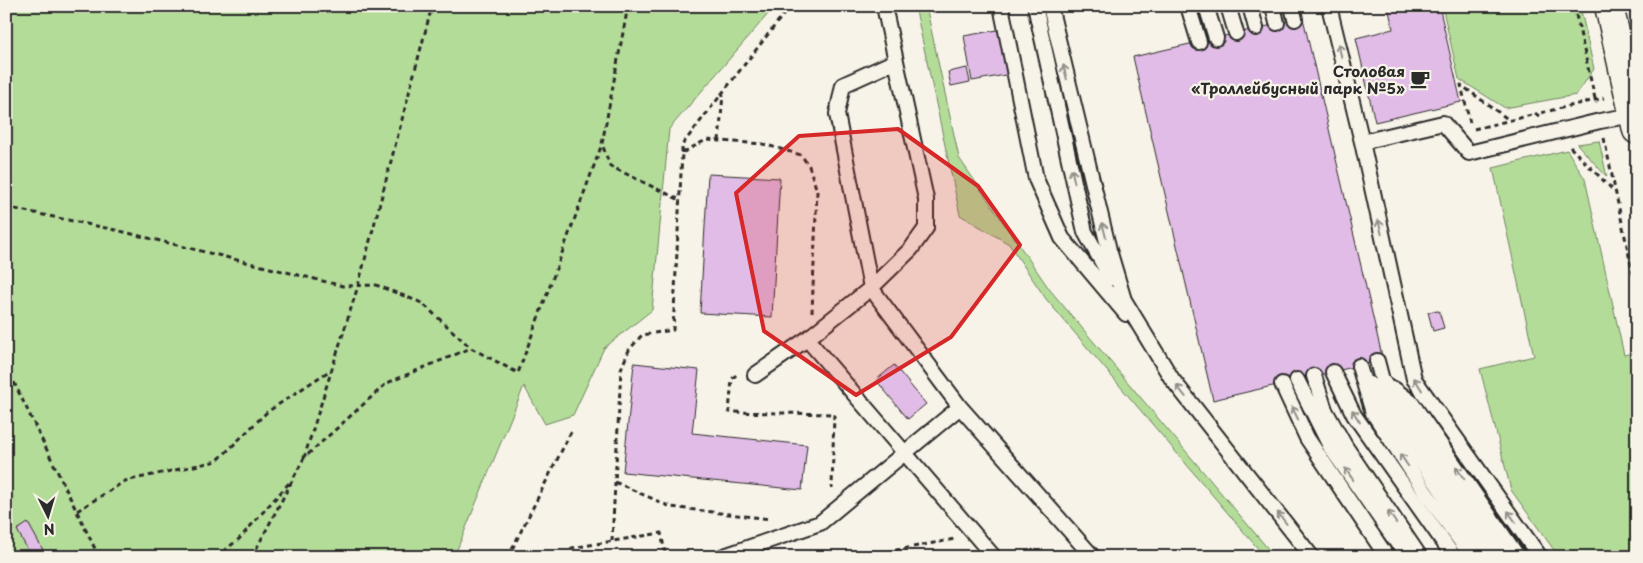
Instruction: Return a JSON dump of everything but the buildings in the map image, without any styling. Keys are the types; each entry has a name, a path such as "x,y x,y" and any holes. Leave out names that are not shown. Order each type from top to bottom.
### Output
{"main road":[{"path":"1609,6 1635,122"}],"lane":[{"path":"755,375 807,339 871,288 911,249 926,228 926,199 884,6"},
{"path":"1002,6 1036,179 1062,238 1153,348"},
{"path":"1035,6 1085,232 1172,379 1312,557"},
{"path":"1050,6 1109,250 1124,300"},
{"path":"1188,6 1199,42"},
{"path":"1206,6 1216,38"},
{"path":"1228,6 1236,33"},
{"path":"1250,6 1256,28"},
{"path":"1273,6 1277,23"},
{"path":"1329,6 1362,142 1414,379 1540,557"},
{"path":"896,61 843,85 837,114 871,288 960,407 1093,557"},
{"path":"1362,142 1443,123 1468,153 1600,121 1635,122"},
{"path":"807,339 994,557"},
{"path":"1377,361 1382,380 1503,557"},
{"path":"1472,557 1426,493 1373,413 1361,370 1488,557"},
{"path":"1333,372 1354,414 1454,557"},
{"path":"1314,376 1324,410 1345,446 1420,557"},
{"path":"1297,380 1311,412 1331,448 1407,557"},
{"path":"1382,380 1411,402 1518,557"},
{"path":"1282,384 1307,438 1387,557"},
{"path":"721,557 820,523 960,407"}],"path":[{"path":"252,557 304,458 358,286 432,6"},
{"path":"6,207 120,231 343,286 376,285 422,303 471,348 518,373 602,144 628,6"},
{"path":"612,541 621,369 629,350 642,335 674,330 682,145 790,6"},
{"path":"1574,6 1637,293"},
{"path":"1509,120 1461,84 1471,130 1536,114"},
{"path":"719,141 723,93"},
{"path":"682,153 706,140 763,144 802,156 808,166 817,191 812,312 805,318"},
{"path":"602,144 610,166 680,200"},
{"path":"304,458 387,383 471,348"},
{"path":"6,366 99,557"},
{"path":"77,511 125,481 217,461 267,412 332,369"},
{"path":"739,372 732,378 729,412 834,414 832,494"},
{"path":"508,557 571,432"},
{"path":"216,557 239,538 293,478"},
{"path":"615,482 671,507 776,519"},
{"path":"566,557 572,548 660,533 666,557"},
{"path":"860,557 958,538"}],"highlighted area":[{"path":"898,129 978,186 1020,245 951,337 856,395 764,331 736,193 799,136"}],"green space":[{"path":"6,6 775,6 669,129 652,310 604,348 573,415 545,424 524,386 454,557 6,557"},
{"path":"915,6 926,6 959,158 1050,290 1275,557 1265,557 1046,299 1009,244 960,215"},
{"path":"1442,6 1580,6 1594,69 1576,95 1505,108 1459,79"},
{"path":"1599,141 1607,177 1577,144"},
{"path":"1567,150 1585,179 1624,355 1637,352 1637,557 1559,557 1511,490 1480,369 1534,356 1493,168"}],"place":[{"name":"Столовая «Троллейбусный парк №5»","path":"1420,79"}]}
